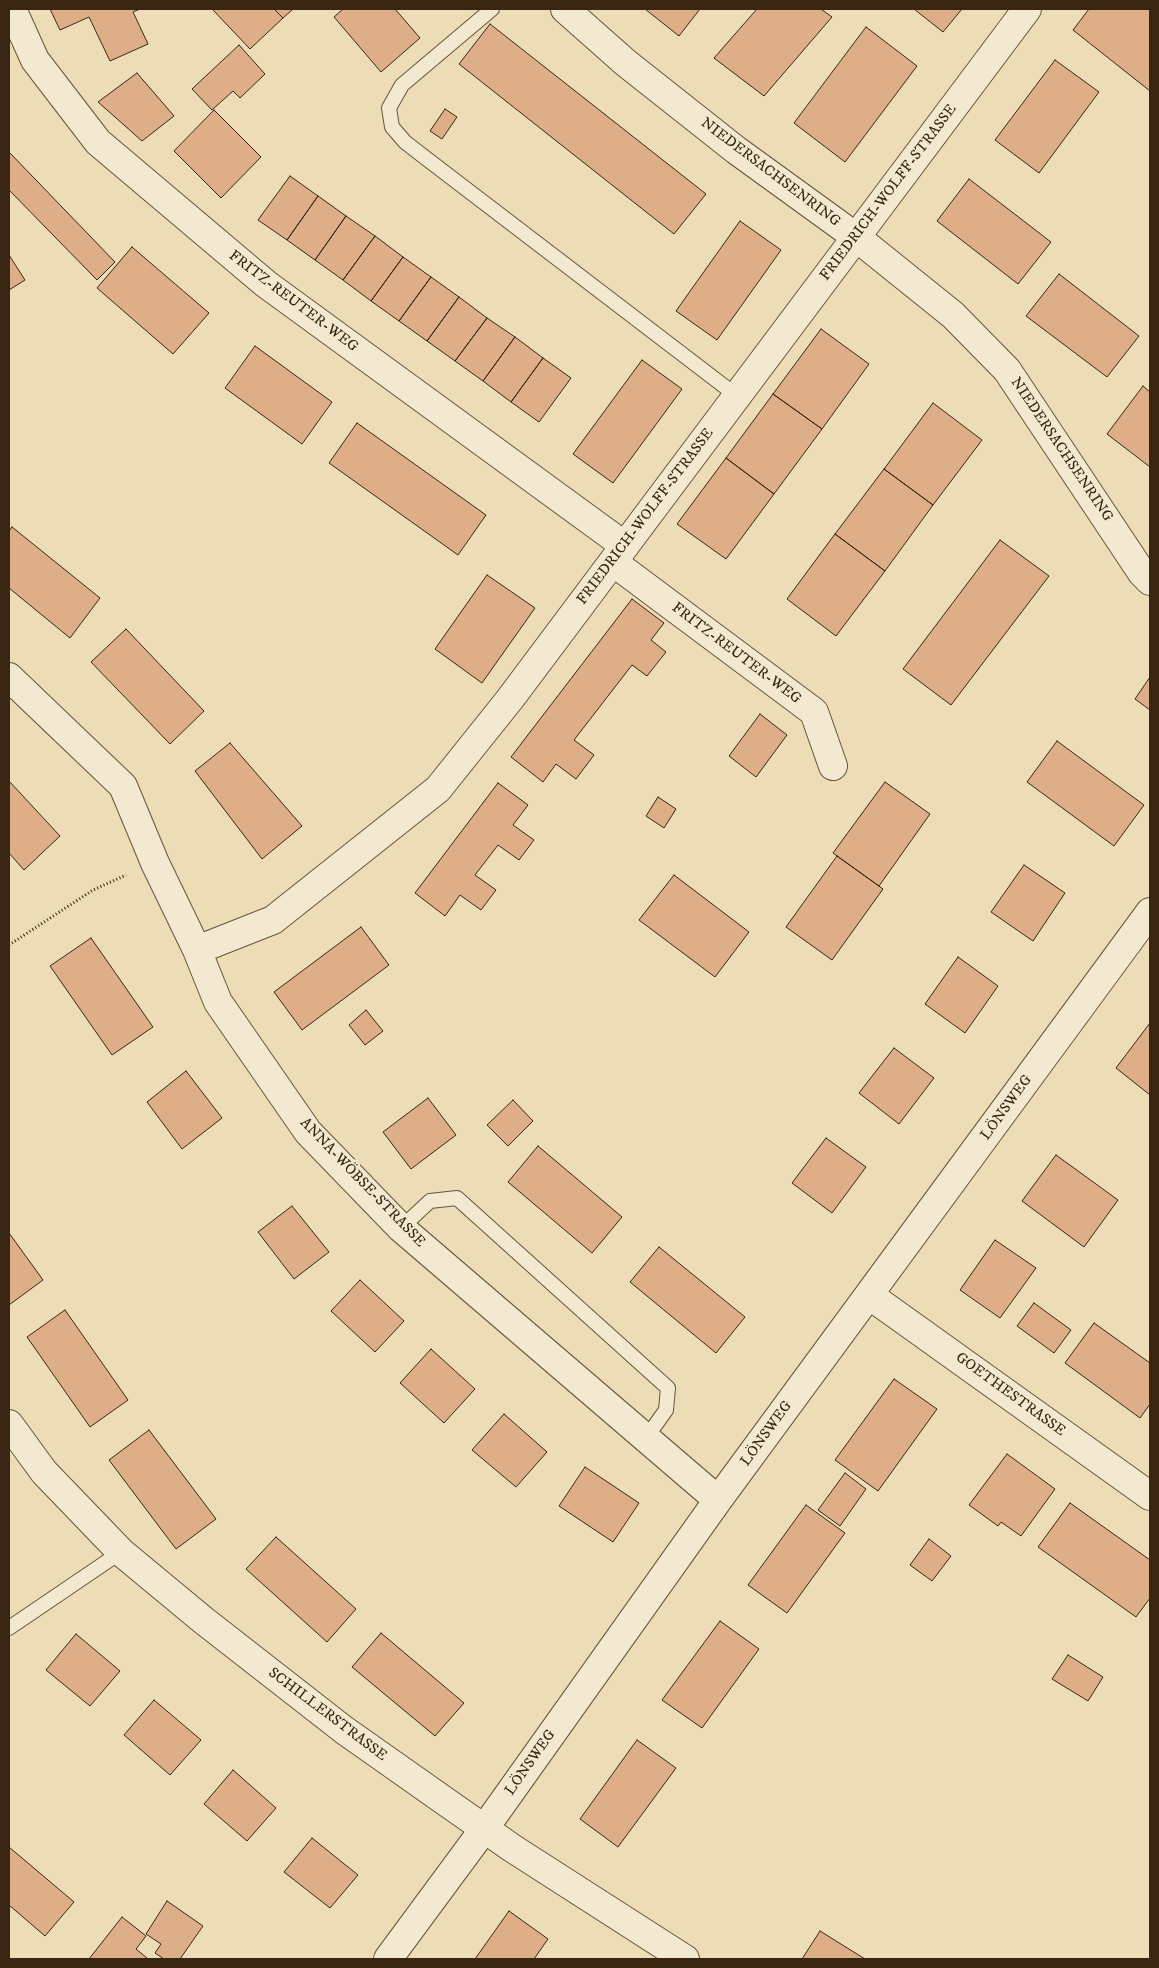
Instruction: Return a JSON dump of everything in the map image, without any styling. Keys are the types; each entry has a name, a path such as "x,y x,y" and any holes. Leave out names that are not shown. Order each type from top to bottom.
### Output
{"street":[{"name":"FRITZ-REUTER-WEG","path":"12,9 35,60 98,142 266,284 619,554 814,712 833,766"},
{"name":"NIEDERSACHSENRING","path":"565,9 626,63 720,137 856,237 953,314 1007,370 1142,573 1150,581"},
{"name":"FRIEDRICH-WOLFF-STRASSE","path":"197,950 273,920 438,789 510,698 619,554 1027,9"},
{"name":"ANNA-WÖBSE-STRASSE","path":"9,677 123,786 155,863 197,950 218,1002 308,1132 401,1228 718,1500"},
{"name":"LÖNSWEG","path":"388,1959 484,1829 718,1500 1150,912"},
{"name":"GOETHESTRASSE","path":"869,1295 1150,1496"},
{"name":"SCHILLERSTRASSE","path":"9,1424 44,1472 121,1552 203,1620 344,1730 484,1829 685,1959"}],"lane":[{"path":"492,9 402,85 389,108 392,127 405,142 737,396"},
{"path":"401,1228 430,1201 457,1198 668,1388 666,1410 646,1438"},
{"path":"9,1628 121,1552"}],"path":[{"path":"9,945 93,890 155,863"}],"building":[{"path":"50,9 140,9 133,12 148,44 110,61 89,17 60,30"},
{"path":"274,9 283,18 250,49 213,10"},
{"path":"274,9 293,9 283,18"},
{"path":"343,9 395,9 420,38 381,72 334,17"},
{"path":"645,9 700,9 679,36"},
{"path":"757,9 821,9 832,17 764,96 714,58"},
{"path":"914,9 962,9 943,32"},
{"path":"1089,9 1150,9 1150,91 1073,30"},
{"path":"490,24 706,194 674,234 459,64"},
{"path":"866,27 917,66 845,162 794,123"},
{"path":"239,45 265,74 240,98 233,91 212,110 192,89"},
{"path":"1055,60 1099,92 1039,173 995,140"},
{"path":"137,73 174,116 142,141 98,102"},
{"path":"445,109 457,117 442,139 430,131"},
{"path":"214,110 261,157 221,198 174,151"},
{"path":"9,152 115,262 97,280 9,190"},
{"path":"290,176 318,196 287,240 258,220"},
{"path":"969,179 1051,242 1018,284 937,221"},
{"path":"318,196 346,216 315,260 287,240"},
{"path":"346,216 375,236 343,280 315,260"},
{"path":"740,221 781,250 717,340 676,311"},
{"path":"375,236 403,257 371,301 343,280"},
{"path":"132,247 209,313 173,354 97,288"},
{"path":"9,255 25,280 9,290"},
{"path":"403,257 431,277 399,321 371,301"},
{"path":"1059,274 1139,336 1107,377 1026,316"},
{"path":"431,277 459,297 427,341 399,321"},
{"path":"459,297 487,318 455,361 427,341"},
{"path":"487,318 515,337 483,381 455,361"},
{"path":"821,329 869,364 822,429 773,394"},
{"path":"515,337 543,358 511,402 483,381"},
{"path":"255,346 332,402 302,444 225,388"},
{"path":"543,358 571,378 539,422 511,402"},
{"path":"642,360 682,389 613,483 573,454"},
{"path":"1143,386 1150,392 1150,467 1107,434"},
{"path":"773,394 822,429 774,494 726,458"},
{"path":"933,403 982,440 933,505 884,469"},
{"path":"357,423 486,515 458,555 329,463"},
{"path":"726,458 774,494 726,559 677,524"},
{"path":"884,469 933,505 885,571 835,534"},
{"path":"12,527 100,598 70,638 9,588 9,531"},
{"path":"835,534 885,571 836,636 787,599"},
{"path":"1000,540 1049,576 951,705 903,669"},
{"path":"487,575 535,608 482,683 435,649"},
{"path":"632,599 664,623 651,640 666,652 647,676 632,665 574,740 594,755 576,779 556,764 543,782 511,757"},
{"path":"126,629 204,711 170,744 91,662"},
{"path":"1150,677 1150,710 1135,699"},
{"path":"760,714 787,735 756,777 729,756"},
{"path":"1057,741 1144,805 1114,846 1027,782"},
{"path":"230,743 302,826 262,859 195,771"},
{"path":"9,781 60,836 24,870 9,853"},
{"path":"885,782 930,814 879,886 833,853"},
{"path":"498,783 528,805 513,825 534,840 519,860 498,845 475,875 496,890 481,910 460,895 445,916 415,893"},
{"path":"658,797 676,809 664,828 646,816"},
{"path":"837,856 883,889 832,960 786,927"},
{"path":"1024,865 1065,893 1033,941 991,912"},
{"path":"674,875 749,932 715,977 639,920"},
{"path":"361,927 389,965 302,1030 274,992"},
{"path":"91,938 153,1027 112,1055 50,966"},
{"path":"958,957 998,986 965,1033 925,1004"},
{"path":"366,1010 383,1031 365,1045 349,1025"},
{"path":"1150,1023 1150,1095 1116,1068"},
{"path":"894,1048 934,1078 899,1124 859,1093"},
{"path":"186,1071 222,1118 182,1149 147,1102"},
{"path":"428,1098 456,1135 411,1169 383,1132"},
{"path":"513,1100 533,1121 508,1146 487,1125"},
{"path":"826,1138 866,1167 832,1213 792,1183"},
{"path":"538,1146 622,1217 592,1253 508,1182"},
{"path":"1056,1155 1118,1200 1084,1247 1022,1201"},
{"path":"292,1206 329,1252 294,1279 258,1232"},
{"path":"9,1233 43,1280 9,1305"},
{"path":"995,1240 1036,1268 1000,1318 960,1290"},
{"path":"659,1247 745,1317 716,1353 630,1282"},
{"path":"360,1280 404,1321 375,1352 331,1311"},
{"path":"1034,1303 1071,1330 1054,1353 1017,1326"},
{"path":"65,1310 128,1400 90,1427 27,1337"},
{"path":"1094,1323 1150,1363 1150,1404 1140,1418 1065,1363"},
{"path":"431,1349 475,1389 444,1423 400,1383"},
{"path":"894,1379 937,1409 878,1491 835,1460"},
{"path":"504,1414 547,1452 516,1487 472,1450"},
{"path":"149,1430 216,1519 176,1549 109,1460"},
{"path":"1007,1454 1055,1489 1021,1536 1001,1522 998,1526 969,1505"},
{"path":"585,1467 639,1503 613,1542 559,1506"},
{"path":"845,1473 866,1489 840,1526 818,1510"},
{"path":"1070,1503 1150,1560 1150,1598 1136,1617 1038,1547"},
{"path":"806,1505 845,1533 787,1613 748,1585"},
{"path":"276,1537 356,1609 327,1642 246,1569"},
{"path":"929,1539 951,1556 932,1581 910,1565"},
{"path":"720,1621 759,1649 702,1728 662,1700"},
{"path":"381,1633 464,1703 435,1736 352,1667"},
{"path":"76,1634 120,1671 90,1706 46,1670"},
{"path":"1068,1655 1103,1677 1088,1701 1052,1679"},
{"path":"154,1700 201,1740 170,1775 124,1735"},
{"path":"637,1740 676,1768 618,1847 580,1819"},
{"path":"233,1770 276,1808 247,1841 204,1804"},
{"path":"312,1838 358,1875 330,1908 284,1872"},
{"path":"9,1847 74,1902 45,1936 9,1905"},
{"path":"167,1901 203,1926 180,1959 164,1959 155,1953 161,1944 146,1934"},
{"path":"509,1911 548,1939 534,1959 475,1959"},
{"path":"122,1917 146,1936 136,1949 147,1958 89,1959"},
{"path":"820,1931 865,1959 802,1959"}]}
